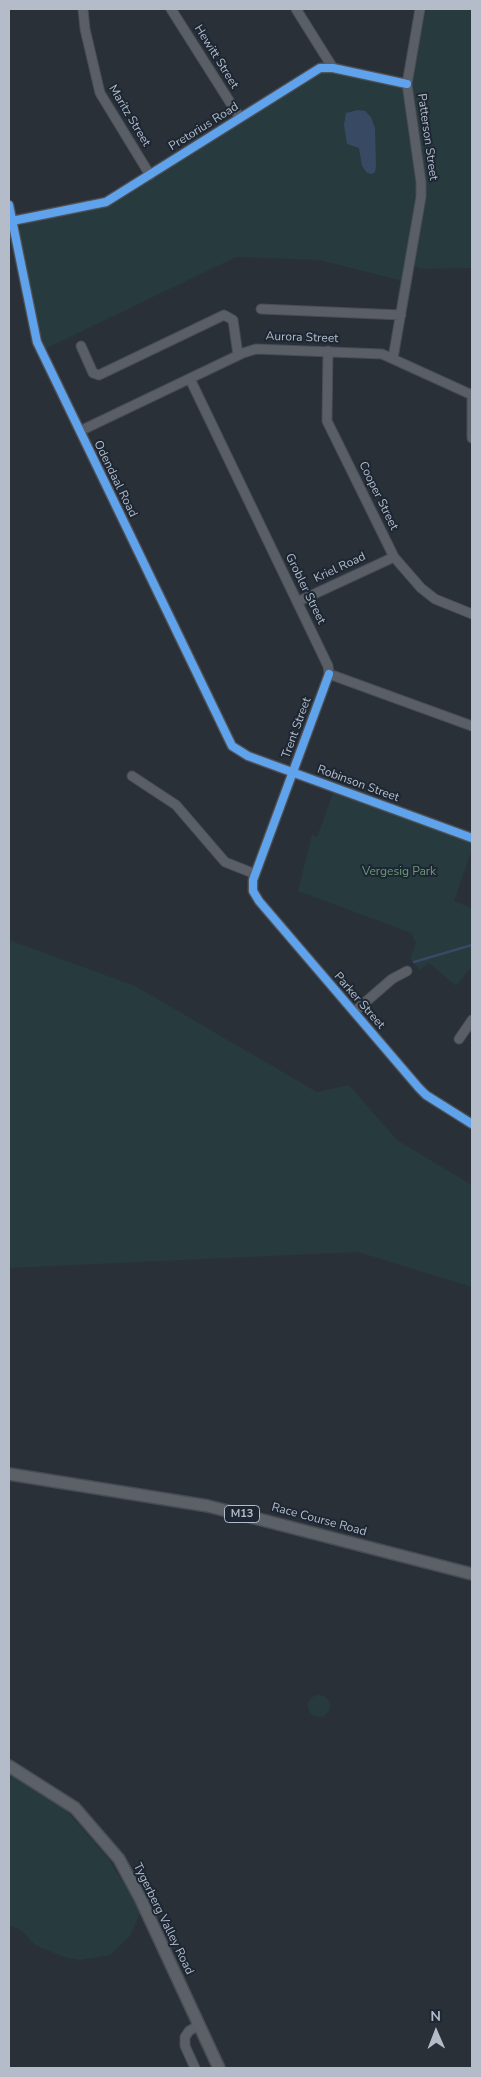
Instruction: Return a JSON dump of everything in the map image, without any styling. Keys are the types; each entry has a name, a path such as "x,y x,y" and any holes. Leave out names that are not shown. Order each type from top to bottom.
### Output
{"main road":[{"name":"Race Course Road","path":"9,1474 208,1506 472,1574"},
{"name":"Tygerberg Valley Road","path":"9,1766 68,1802 109,1845 134,1884 219,2068"}],"street":[{"name":"Maritz Street","path":"83,9 85,29 100,92 150,175"},
{"name":"Hewitt Street","path":"171,9 240,118"},
{"path":"296,9 333,68"},
{"name":"Patterson Street","path":"393,358 422,191 407,84 420,9"},
{"name":"Pretorius Road","path":"12,221 106,202 314,71 333,68 407,84"},
{"name":"Odendaal Road","path":"9,205 38,342 228,739 236,750"},
{"path":"261,309 401,315"},
{"path":"81,346 94,373 98,375 224,315 233,320 238,355"},
{"name":"Aurora Street","path":"80,431 238,355 264,349 374,353 393,358 472,395"},
{"name":"Cooper Street","path":"328,351 327,420 394,557 421,588 435,599 472,614"},
{"name":"Grobler Street","path":"190,379 297,602 329,674"},
{"path":"472,400 472,438"},
{"name":"Kriel Road","path":"297,602 394,557"},
{"path":"329,674 472,726"},
{"name":"Trent Street","path":"255,874 329,674"},
{"name":"Robinson Street","path":"236,750 472,838"},
{"path":"132,776 176,805 225,862 255,874"},
{"name":"Parker Street","path":"255,874 253,888 256,898 426,1095 472,1124"},
{"path":"354,1012 392,978 407,971"},
{"path":"459,1039 472,1020"},
{"path":"195,2068 186,2046 185,2037 189,2031 199,2025"}],"green space":[{"path":"426,9 472,9 472,268 420,269 414,265 426,195 412,77"},
{"path":"327,71 403,89 417,191 403,281 319,260 236,257 45,349 38,328 19,233 21,226 26,223 106,206 318,73"},
{"name":"Vergesig Park","path":"334,791 472,842 472,849 454,901 472,908 472,966 456,986 429,963 420,970 410,959 416,943 411,933 298,891 312,835 317,837"},
{"path":"9,940 135,986 317,1092 349,1085 397,1140 472,1185 472,1287 358,1252 9,1268"},
{"path":"319,1695 327,1698 330,1706 327,1714 319,1717 311,1714 308,1706 311,1698"},
{"path":"9,1771 65,1809 108,1858 141,1911 130,1936 110,1955 79,1960 64,1957 35,1945 21,1930 9,1925"}],"water":[{"path":"358,110 365,111 371,117 375,128 376,167 375,172 372,174 367,173 362,166 359,148 347,144 344,125 346,113"}],"waterway":[{"path":"414,962 472,945"}],"cycle path":[{"path":"12,221 106,202 320,68 333,68 407,84"},
{"path":"9,205 37,342 232,746 248,756 472,838"},
{"path":"329,674 253,880 253,891 259,901 419,1088 426,1095 472,1124"}]}
